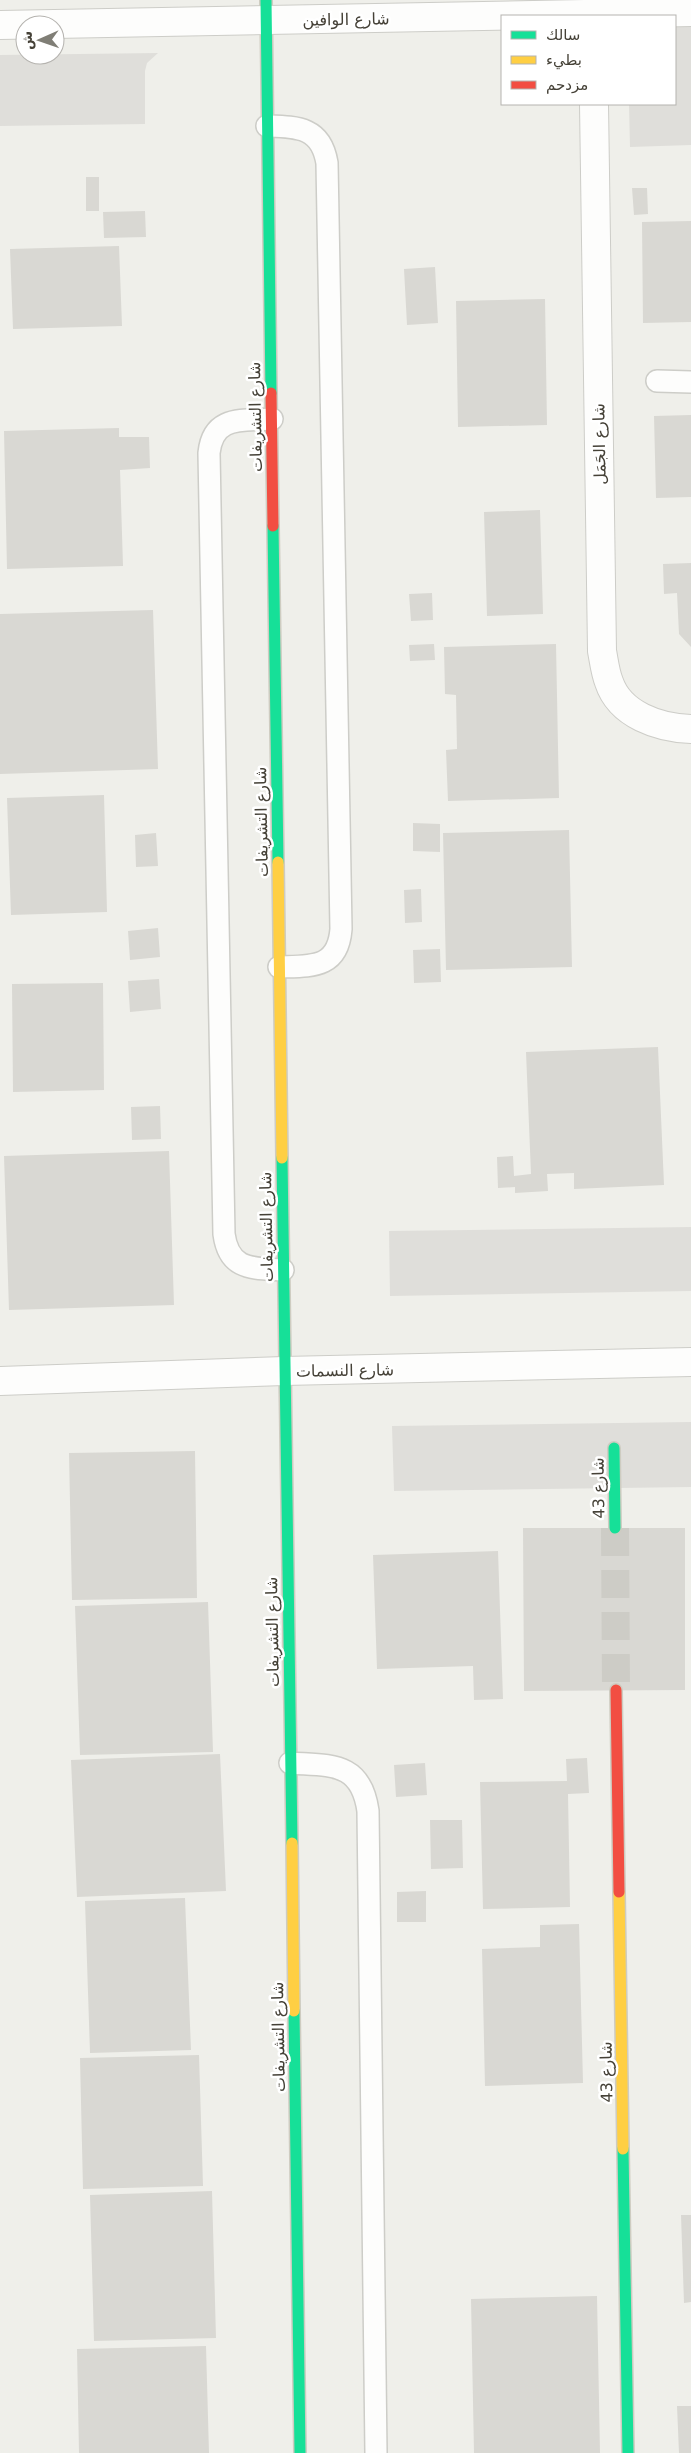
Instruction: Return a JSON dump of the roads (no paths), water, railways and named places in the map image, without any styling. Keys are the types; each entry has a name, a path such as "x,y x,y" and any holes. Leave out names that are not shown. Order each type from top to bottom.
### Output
{"street":[{"name":"شارع الوافين","path":"0,25 266,10 593,15 691,12"},
{"name":"شارع التشريفات","path":"266,10 300,2453"},
{"name":"شارع الجَمَل","path":"594,105 602,651 609,683 625,706 643,720 672,729 691,729"},
{"name":"شارع النسمات","path":"0,1381 284,1371 691,1362"},
{"name":"شارع 43","path":"614,1448 615,1528"},
{"name":"شارع 43","path":"616,1690 628,2453"}],"lane":[{"path":"268,126 298,128 309,131 318,140 325,152 341,919 340,939 330,957 321,964 279,968"},
{"path":"657,381 691,382"},
{"path":"272,419 231,422 220,427 214,434 209,453 224,1234 229,1253 242,1265 250,1268 283,1270"},
{"path":"290,1763 342,1768 361,1784 368,1811 376,2453"}],"tunnel":[{"path":"615,1528 616,1690"}]}
